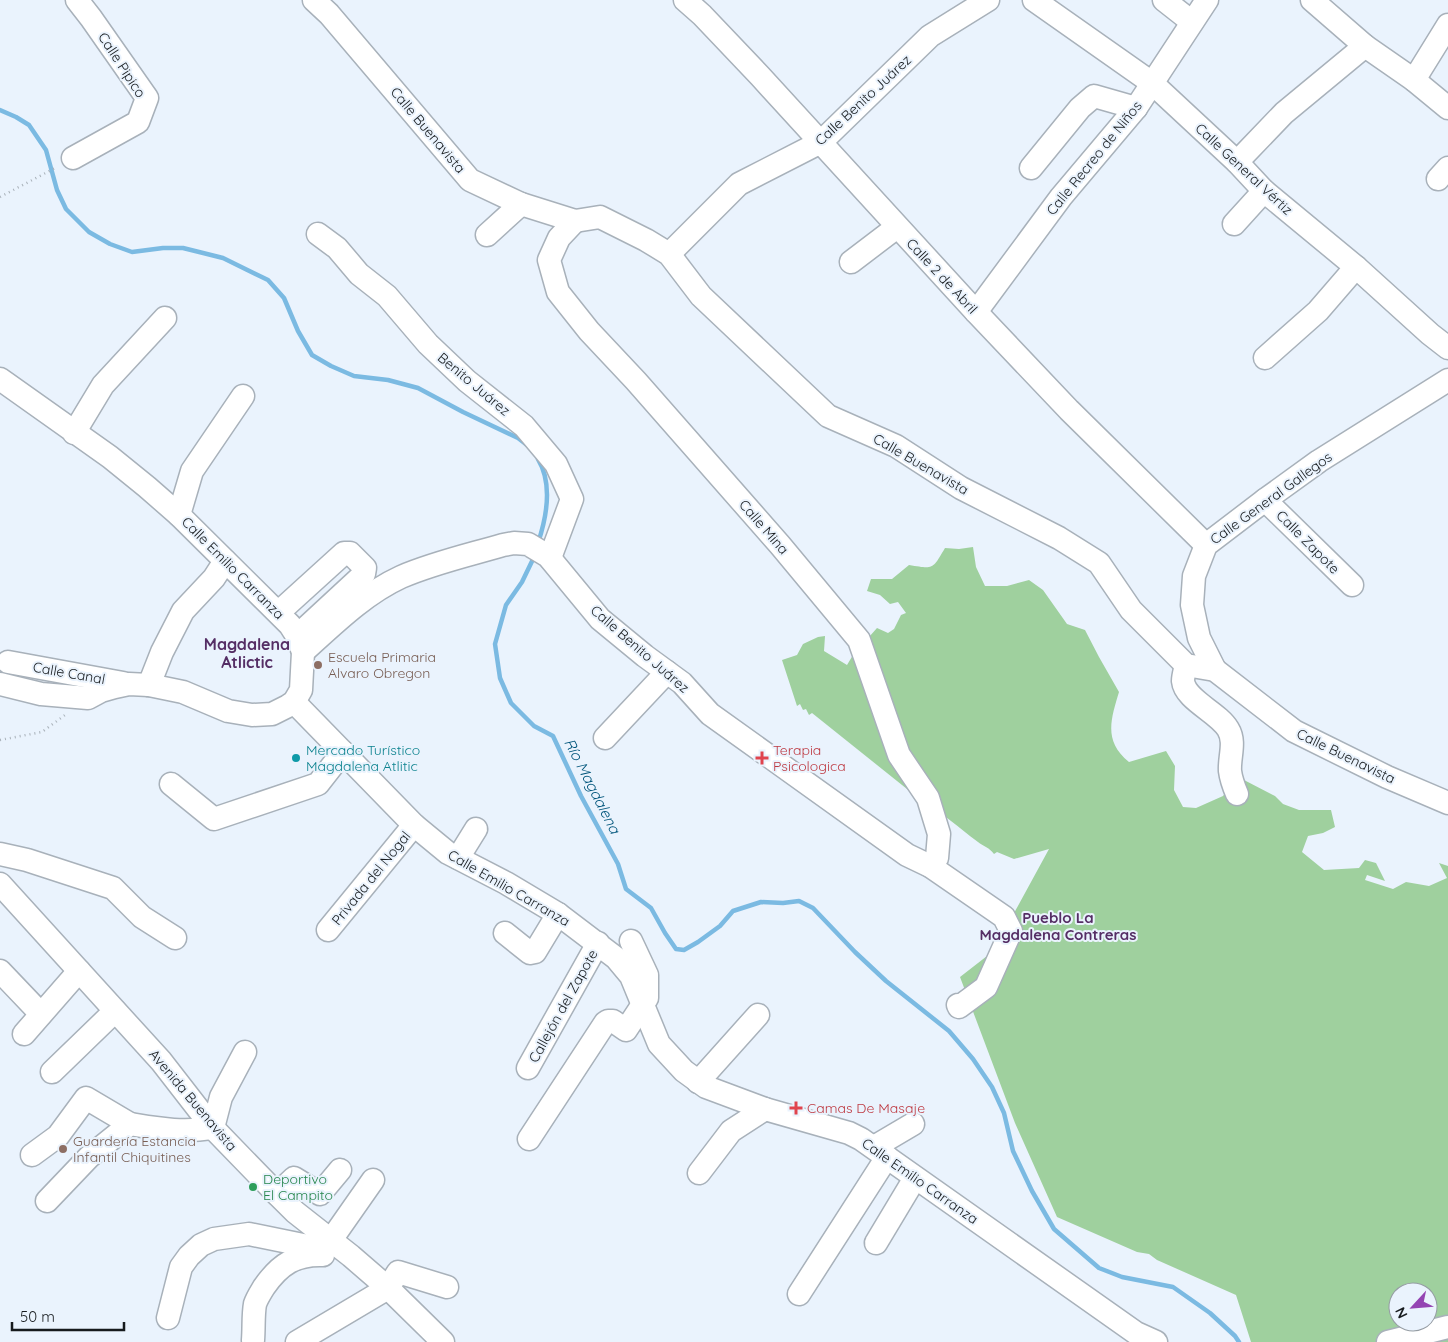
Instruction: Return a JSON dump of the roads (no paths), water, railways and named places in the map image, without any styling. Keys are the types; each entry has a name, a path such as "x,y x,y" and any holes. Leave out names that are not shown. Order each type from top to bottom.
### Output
{"street":[{"name":"Calle Pipico","path":"67,161 138,122 147,98 91,18 76,0"},
{"name":"Calle 2 de Abril","path":"685,0 721,35 821,142 897,227 1068,410 1206,545"},
{"name":"Calle Benito Juárez","path":"669,254 739,184 821,142 930,36 988,0"},
{"name":"Calle General Vértiz","path":"1034,0 1152,83 1238,162 1264,191 1356,267 1448,348"},
{"path":"1164,0 1192,22"},
{"name":"Calle Recreo de Niños","path":"976,312 1061,197 1136,108 1207,0"},
{"path":"1312,0 1365,46 1414,80 1448,108"},
{"name":"Calle Buenavista","path":"325,5 470,180 521,204 575,222 600,217 669,254 702,296 828,416 896,446 961,488 1059,538 1099,563 1131,610 1186,665 1214,670 1294,731 1387,777 1448,803"},
{"path":"1414,80 1448,25"},
{"path":"1238,162 1284,113 1365,46"},
{"path":"1031,168 1080,108 1094,96 1136,108"},
{"path":"1234,224 1264,191"},
{"path":"487,235 521,204"},
{"name":"Calle Mina","path":"575,222 559,238 549,260 558,292 589,331 780,545 859,640 899,755 928,798 939,834 937,858 930,866"},
{"path":"851,262 897,227"},
{"name":"Benito Juárez","path":"318,234 337,248 359,274 387,296 428,344 467,381 524,426 556,464 572,499 549,557"},
{"path":"1265,358 1318,311 1356,267"},
{"path":"74,433 104,385 165,318"},
{"name":"Calle Emilio Carranza","path":"0,379 110,458 180,516 225,562 279,612 300,644"},
{"name":"Calle General Gallegos","path":"1214,670 1198,638 1192,604 1194,576 1206,545 1319,461 1448,380"},
{"path":"180,516 192,472 243,396"},
{"name":"Calle Zapote","path":"1265,500 1352,585"},
{"name":"Calle Benito Juárez","path":"300,644 364,599 400,578 420,570 503,545 514,543 528,544 549,557 600,619 682,683 710,714 907,855 930,866 1004,917 1011,932 986,987 959,1008 958,1005"},
{"path":"279,612 344,553 350,553 365,568 364,574 300,644 300,690 294,702"},
{"path":"0,684 41,694 88,698 101,691 139,685 162,652 183,611 214,578 225,562"},
{"name":"Calle Canal","path":"8,662 183,692 228,710 252,714 272,714 281,711 294,702"},
{"path":"1186,665 1183,680 1185,688 1220,719 1229,731 1232,743 1230,769 1237,794"},
{"path":"605,738 667,672"},
{"name":"Calle Emilio Carranza","path":"294,702 414,825 448,853 506,883 558,914 616,958 630,976 659,1044 684,1071 698,1082 765,1109 849,1133 881,1152 1136,1333 1156,1342"},
{"path":"171,784 214,819 318,784 343,752"},
{"name":"Privada del Nogal","path":"328,930 414,825"},
{"path":"458,858 476,829"},
{"path":"0,854 36,863 113,888 142,917 175,938"},
{"name":"Avenida Buenavista","path":"0,884 161,1061 213,1128 295,1212 388,1288 443,1342"},
{"path":"505,933 533,954 558,914"},
{"path":"529,1139 605,1023 613,1021 626,1030 647,998 647,976 631,942"},
{"name":"Callejón del Zapote","path":"528,1068 598,943"},
{"path":"0,971 41,1014"},
{"path":"24,1034 79,971"},
{"path":"52,1072 115,1011"},
{"path":"698,1082 758,1015"},
{"path":"32,1155 58,1136 86,1098 130,1124 192,1132 213,1128 221,1097 245,1052"},
{"path":"699,1173 731,1131 765,1109"},
{"path":"47,1201 89,1156 130,1124"},
{"path":"799,1294 881,1152 913,1124"},
{"path":"277,1194 294,1178 320,1194 340,1170"},
{"path":"876,1243 916,1178"},
{"path":"168,1318 181,1267 188,1256 200,1245 214,1239 249,1234 316,1246 331,1240 373,1180"},
{"path":"253,1340 256,1303 272,1275 286,1263 309,1254 351,1256"},
{"path":"297,1342 388,1288 398,1272 447,1287"},
{"path":"1388,1342 1448,1327"}],"waterway":[{"name":"Río Magdalena","path":"0,110 29,125 46,150 57,190 66,209 89,232 110,244 132,252 163,248 183,248 223,258 268,280 284,298 298,331 312,355 354,376 388,380 418,388 518,438 527,445"},
{"name":"Río Magdalena","path":"538,459 543,469 547,489 546,511 538,543"},
{"name":"Río Magdalena","path":"535,555 522,582 506,605 495,644 500,678 511,703 534,726 553,736 581,796 618,864 626,889 651,908 676,949 684,950 698,942 720,926 733,911 761,902 783,903 799,901 813,908 886,981 949,1031 973,1059 992,1087 1004,1113 1013,1151 1032,1191 1054,1229 1099,1268 1122,1277 1173,1287 1210,1313 1239,1342"}],"place":[{"name":"Escuela Primaria Alvaro Obregon","path":"318,665"},
{"name":"Mercado Turístico Magdalena Atlitic","path":"296,758"},
{"name":"Terapia Psicologica","path":"762,758"},
{"name":"Camas De Masaje","path":"796,1108"},
{"name":"Guardería Estancia Infantil Chiquitines","path":"63,1149"},
{"name":"Deportivo El Campito","path":"253,1187"}],"district":[{"name":"Magdalena Atlictic","path":"247,653"},
{"name":"Pueblo La Magdalena Contreras","path":"1058,926"}]}
